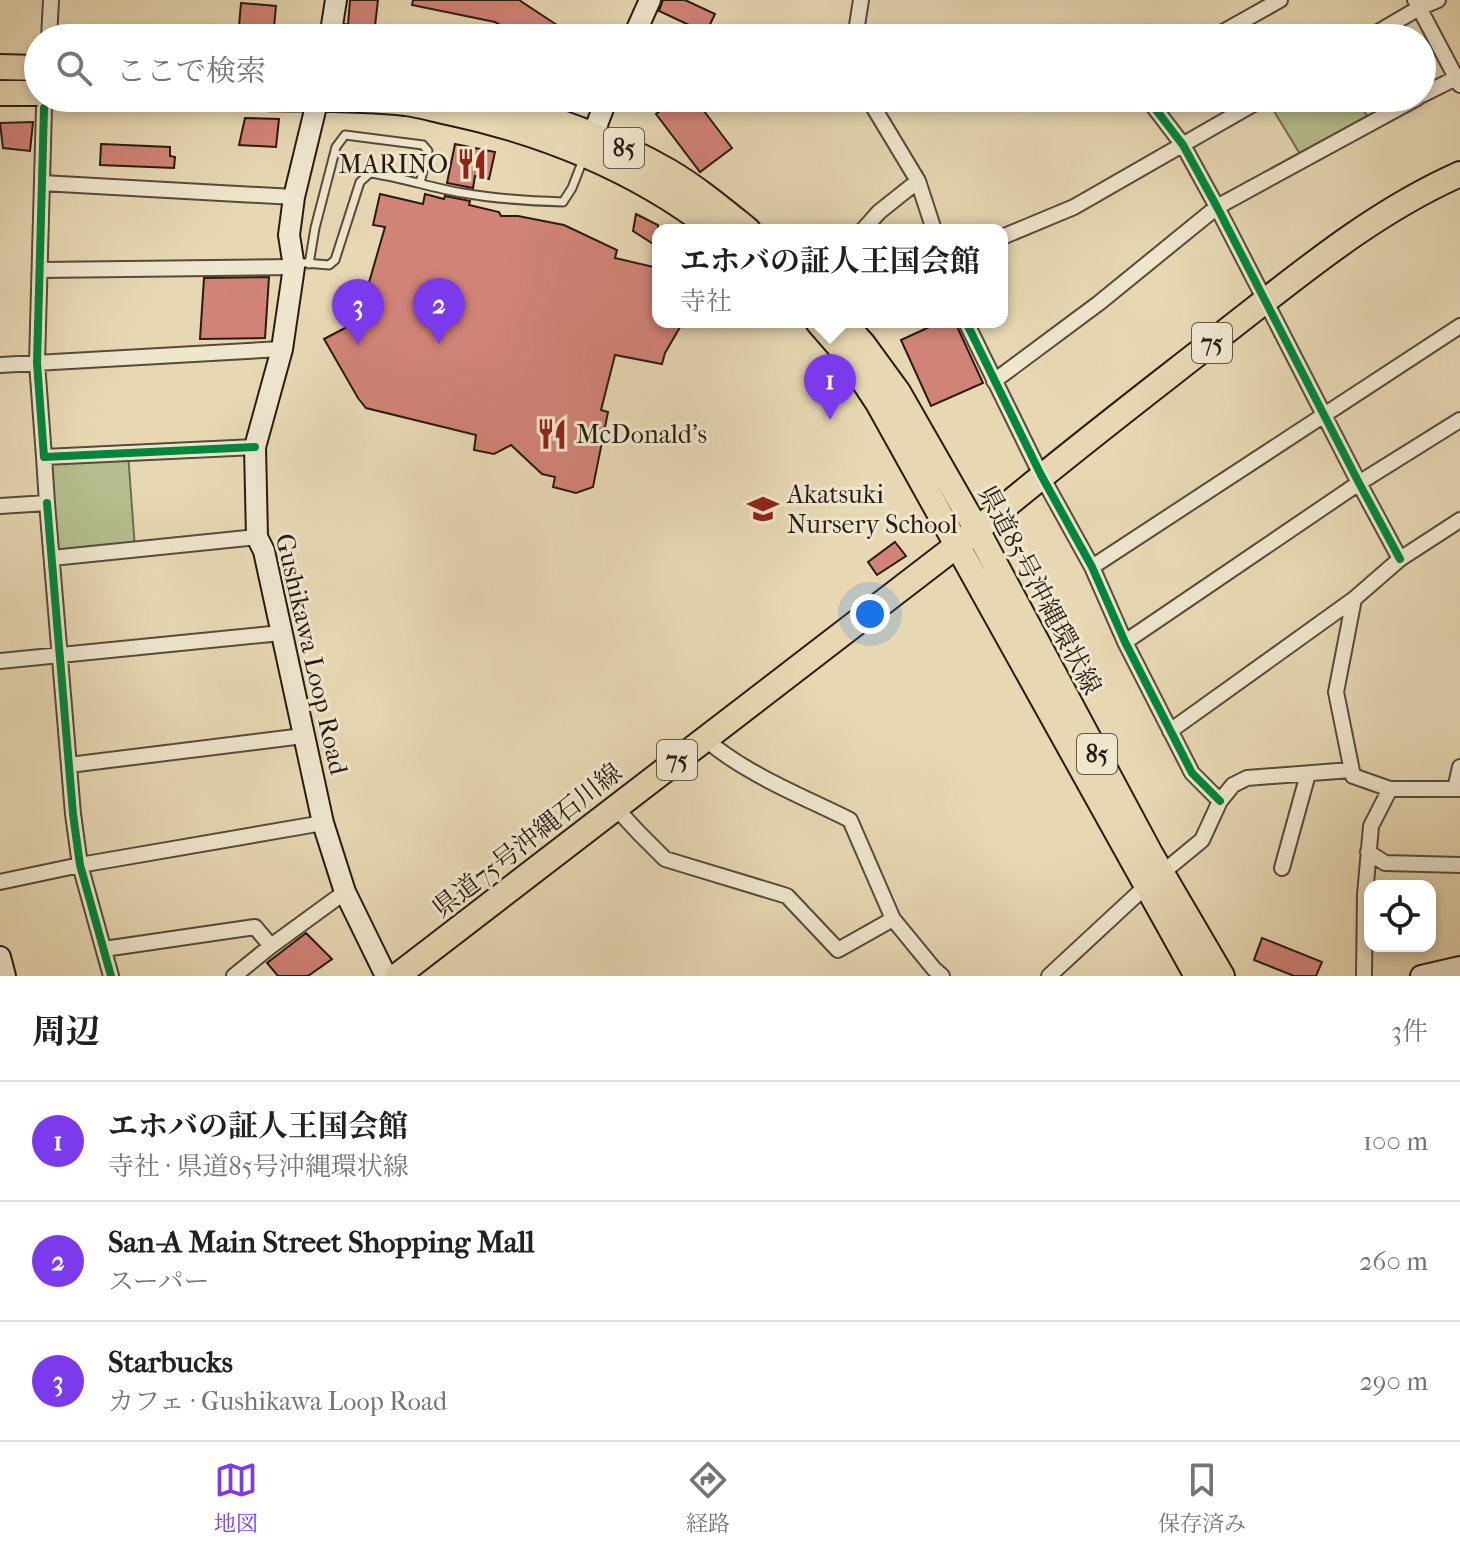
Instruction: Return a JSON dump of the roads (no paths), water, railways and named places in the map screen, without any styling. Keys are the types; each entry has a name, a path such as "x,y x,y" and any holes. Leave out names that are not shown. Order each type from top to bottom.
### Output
{"main road":[{"path":"332,24 336,0"},
{"path":"639,24 650,0"},
{"path":"0,67 24,68"},
{"path":"0,93 24,98"},
{"name":"Gushikawa Loop Road","path":"315,112 294,197 289,235 299,264 282,349 255,447 257,537 264,551 323,823 345,892 386,976"},
{"name":"85","path":"449,112 589,145 621,146 669,172 741,224"},
{"name":"85","path":"530,112 559,121 705,224"},
{"path":"589,145 602,112"},
{"name":"県道75号沖縄石川線","path":"397,976 977,530 1041,475 1340,243 1415,197 1460,174"},
{"name":"県道85号沖縄環状線","path":"823,328 845,353 878,403 1154,880 1222,976"},
{"name":"県道85号沖縄環状線","path":"848,328 898,392 977,530 1154,880 1197,976"},
{"path":"0,957 5,976"},
{"path":"1421,976 1460,967"}],"street":[{"path":"50,24 51,0"},
{"path":"857,24 861,0"},
{"path":"1237,24 1280,0"},
{"path":"1388,24 1417,4 1438,0"},
{"path":"1417,4 1428,24"},
{"path":"1436,38 1459,79 1436,89"},
{"path":"41,112 37,363 47,503 73,814 80,865 111,976"},
{"path":"876,112 918,181 932,224"},
{"path":"1158,112 1183,145 1217,207 1400,559"},
{"path":"1008,234 1074,207 1240,112"},
{"path":"994,381 1099,303 1217,207 1391,112"},
{"path":"868,224 918,181"},
{"path":"42,183 294,197"},
{"path":"40,270 299,264"},
{"path":"1092,567 1460,326"},
{"path":"969,328 1041,475 1092,567 1125,642 1192,773 1220,801"},
{"path":"0,365 282,349"},
{"path":"1125,642 1359,483 1460,420"},
{"path":"44,457 255,447"},
{"path":"0,506 47,503"},
{"path":"1170,731 1354,599 1400,559 1460,520"},
{"path":"52,558 257,537"},
{"path":"1354,599 1336,692 1353,776 1390,789 1457,789 1460,767"},
{"path":"0,661 281,633"},
{"path":"69,765 303,736"},
{"path":"704,738 753,772 850,820 893,919 934,974"},
{"path":"1049,976 1202,840 1220,801 1233,785 1247,778 1351,770"},
{"path":"1282,868 1308,774"},
{"path":"1364,976 1365,895 1371,826 1390,789"},
{"path":"615,807 665,859 787,896 838,950 893,919"},
{"path":"0,882 323,823"},
{"path":"1368,852 1385,863 1460,865"},
{"path":"234,976 345,892"},
{"path":"104,949 255,927 271,946"}],"lane":[{"path":"420,183 428,151 423,145 345,135 336,147 315,228 299,264 329,265 335,260 360,182 370,173 461,193 563,202 589,145"}],"place":[{"name":"MARINO","path":"472,164"},
{"name":"San-A Main Street Shopping Mall","path":"439,344"},
{"name":"Starbucks","path":"358,345"},
{"name":"エホバの証人王国会館","path":"830,420"},
{"name":"McDonald's","path":"552,434"},
{"name":"Akatsuki Nursery School","path":"763,509"}]}
